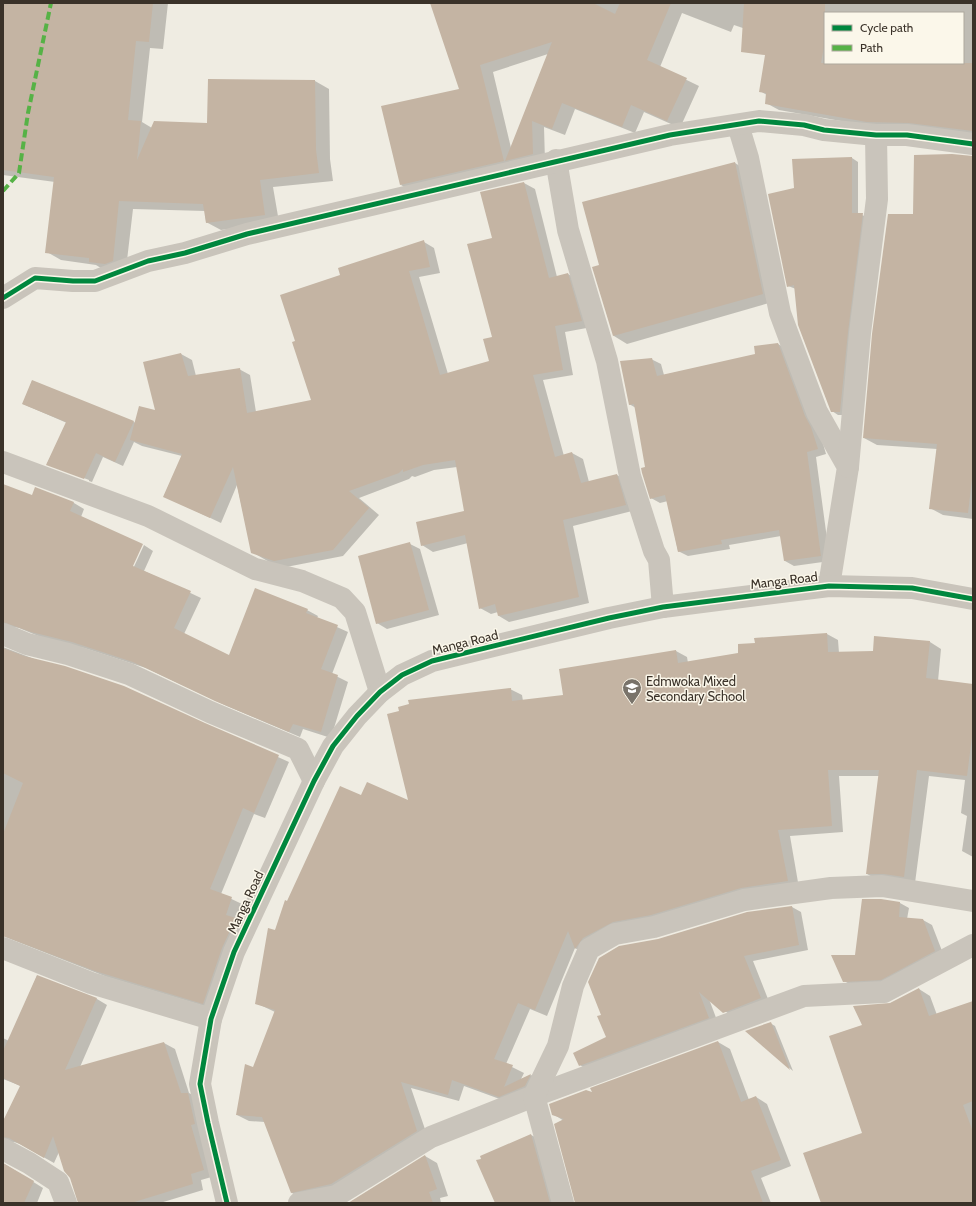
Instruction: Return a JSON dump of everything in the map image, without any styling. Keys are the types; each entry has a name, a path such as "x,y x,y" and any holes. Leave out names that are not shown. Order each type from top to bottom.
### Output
{"street":[{"path":"3,298 35,278 94,281 148,261 185,253 247,234 556,160 670,135 738,126 759,121 804,125 824,130 876,135 907,135 973,144"},
{"path":"738,126 748,158 780,313 817,412 848,467"},
{"path":"829,586 848,467 860,333 877,199 876,135"},
{"path":"556,160 568,230 607,361 630,476 654,551 659,560 663,607"},
{"path":"3,462 148,516 255,569 302,582 342,598 355,612 380,692"},
{"name":"Manga Road","path":"228,1203 200,1084 211,1020 234,952 314,781 333,746 357,716 380,692 402,675 432,661 609,618 663,607 829,586 912,588 973,599"},
{"path":"3,634 27,644 68,654 129,674 210,712 298,749 314,781"},
{"path":"563,1203 534,1096 558,1046 573,986 589,949 615,934 654,927 744,900 831,888 882,886 973,901"},
{"path":"299,1203 336,1196 431,1137 534,1096 804,996 884,992 973,945"},
{"path":"3,948 91,983 211,1020"},
{"path":"3,1149 30,1163 58,1182 66,1203"}],"building":[{"path":"3,3 153,3 149,42 136,41 128,120 141,121 137,160 154,121 207,123 208,79 315,80 316,150 319,173 260,180 265,215 206,223 203,204 119,201 113,261 105,264 89,262 89,258 45,253 54,177 3,170"},
{"path":"430,3 593,3 615,14 620,3 671,3 647,60 687,78 667,121 631,105 622,127 562,103 552,129 532,121 533,154 505,161 552,42 480,65 504,161 400,185 381,106 459,89"},
{"path":"744,3 825,3 824,46 821,63 973,63 973,131 909,123 867,122 765,104 766,93 759,92 765,55 741,52"},
{"path":"952,154 973,156 973,471 968,513 929,509 937,444 863,438 872,334 888,214 913,214 914,155"},
{"path":"852,157 852,213 863,213 848,332 840,412 831,412 798,325 794,285 787,287 768,194 794,188 792,159"},
{"path":"735,162 763,294 613,336 592,267 599,265 582,202"},
{"path":"524,182 549,278 568,273 582,321 555,326 563,370 533,375 555,457 572,452 581,483 617,474 626,505 563,520 579,597 498,616 495,604 479,609 465,535 421,546 416,522 464,511 455,460 423,465 403,472 403,469 399,473 349,491 369,508 333,550 274,561 251,553 233,467 210,518 163,497 182,454 130,440 139,406 155,410 143,362 181,353 188,376 240,368 247,413 311,400 292,342 295,341 280,295 340,275 338,268 424,240 430,267 409,271 440,375 489,361 483,339 492,337 467,244 492,238 480,192"},
{"path":"778,343 805,416 811,427 818,449 807,452 821,556 784,561 779,530 721,540 722,544 678,552 665,495 650,499 642,473 641,468 645,467 634,404 629,405 620,361 652,358 657,376 755,354 754,346"},
{"path":"32,380 134,421 115,462 96,453 84,479 46,465 66,422 22,404"},
{"path":"3,484 32,495 35,487 74,502 70,511 143,544 133,566 191,591 174,628 229,655 255,588 308,609 306,613 338,625 321,669 338,675 321,732 293,724 289,732 215,701 133,662 72,642 31,632 3,622"},
{"path":"410,542 429,610 376,624 358,556"},
{"path":"827,633 828,652 873,651 874,636 930,641 926,678 973,684 973,729 967,776 917,770 904,877 884,874 866,874 879,770 828,770 832,826 778,830 788,881 741,888 651,915 613,922 583,938 575,949 568,931 535,1010 518,1003 494,1059 513,1065 504,1087 531,1074 525,1086 499,1097 452,1080 448,1095 401,1082 417,1131 331,1184 291,1193 262,1117 236,1115 245,1064 253,1067 275,1010 255,1004 268,928 275,930 285,900 287,901 340,786 361,795 367,782 408,800 387,714 399,711 398,707 409,704 408,700 511,688 512,701 563,695 559,669 676,650 678,663 738,653 738,644 755,643 754,638"},
{"path":"3,648 24,656 65,666 124,686 279,755 254,813 243,808 210,889 232,897 226,915 236,918 222,948 203,1004 95,971 3,936 3,834 23,783 3,773"},
{"path":"862,899 881,899 900,902 899,917 923,919 935,951 881,980 843,982 831,955 855,955"},
{"path":"792,906 799,945 744,956 761,998 723,1013 699,992 709,1018 579,1066 573,1053 606,1037 597,1016 601,1015 588,982 599,958 619,946 658,939 747,912"},
{"path":"37,975 97,998 65,1070 164,1042 181,1093 188,1093 195,1124 191,1125 204,1170 191,1174 193,1184 131,1203 78,1203 70,1178 64,1171 53,1136 44,1158 9,1138 3,1137 3,1121 20,1086 3,1078 3,1051"},
{"path":"919,988 929,1016 973,1001 973,1101 963,1105 973,1132 973,1203 821,1203 803,1153 862,1133 829,1036 862,1025 853,1006 890,1003"},
{"path":"771,1022 790,1070 745,1031"},
{"path":"718,1041 741,1102 756,1096 781,1160 751,1171 763,1203 575,1203 554,1124 564,1119 552,1115 549,1104 586,1090 592,1092 590,1088"},
{"path":"531,1134 550,1203 495,1203 476,1160 481,1159 480,1156"},
{"path":"425,1155 437,1189 429,1192 433,1203 348,1203"},
{"path":"3,1163 34,1181 24,1203 3,1203"}],"marked path":[{"path":"3,191 19,173 28,113 51,3"}],"cycle path":[{"path":"3,298 35,278 95,281 148,261 185,253 247,234 670,135 759,121 804,125 824,130 876,135 907,135 973,144"},
{"path":"227,1203 200,1084 211,1019 234,952 314,781 333,746 357,716 380,692 402,675 432,661 609,618 663,607 829,586 912,588 973,599"}],"place":[{"name":"Edmwoka Mixed Secondary School","path":"632,705"}]}
